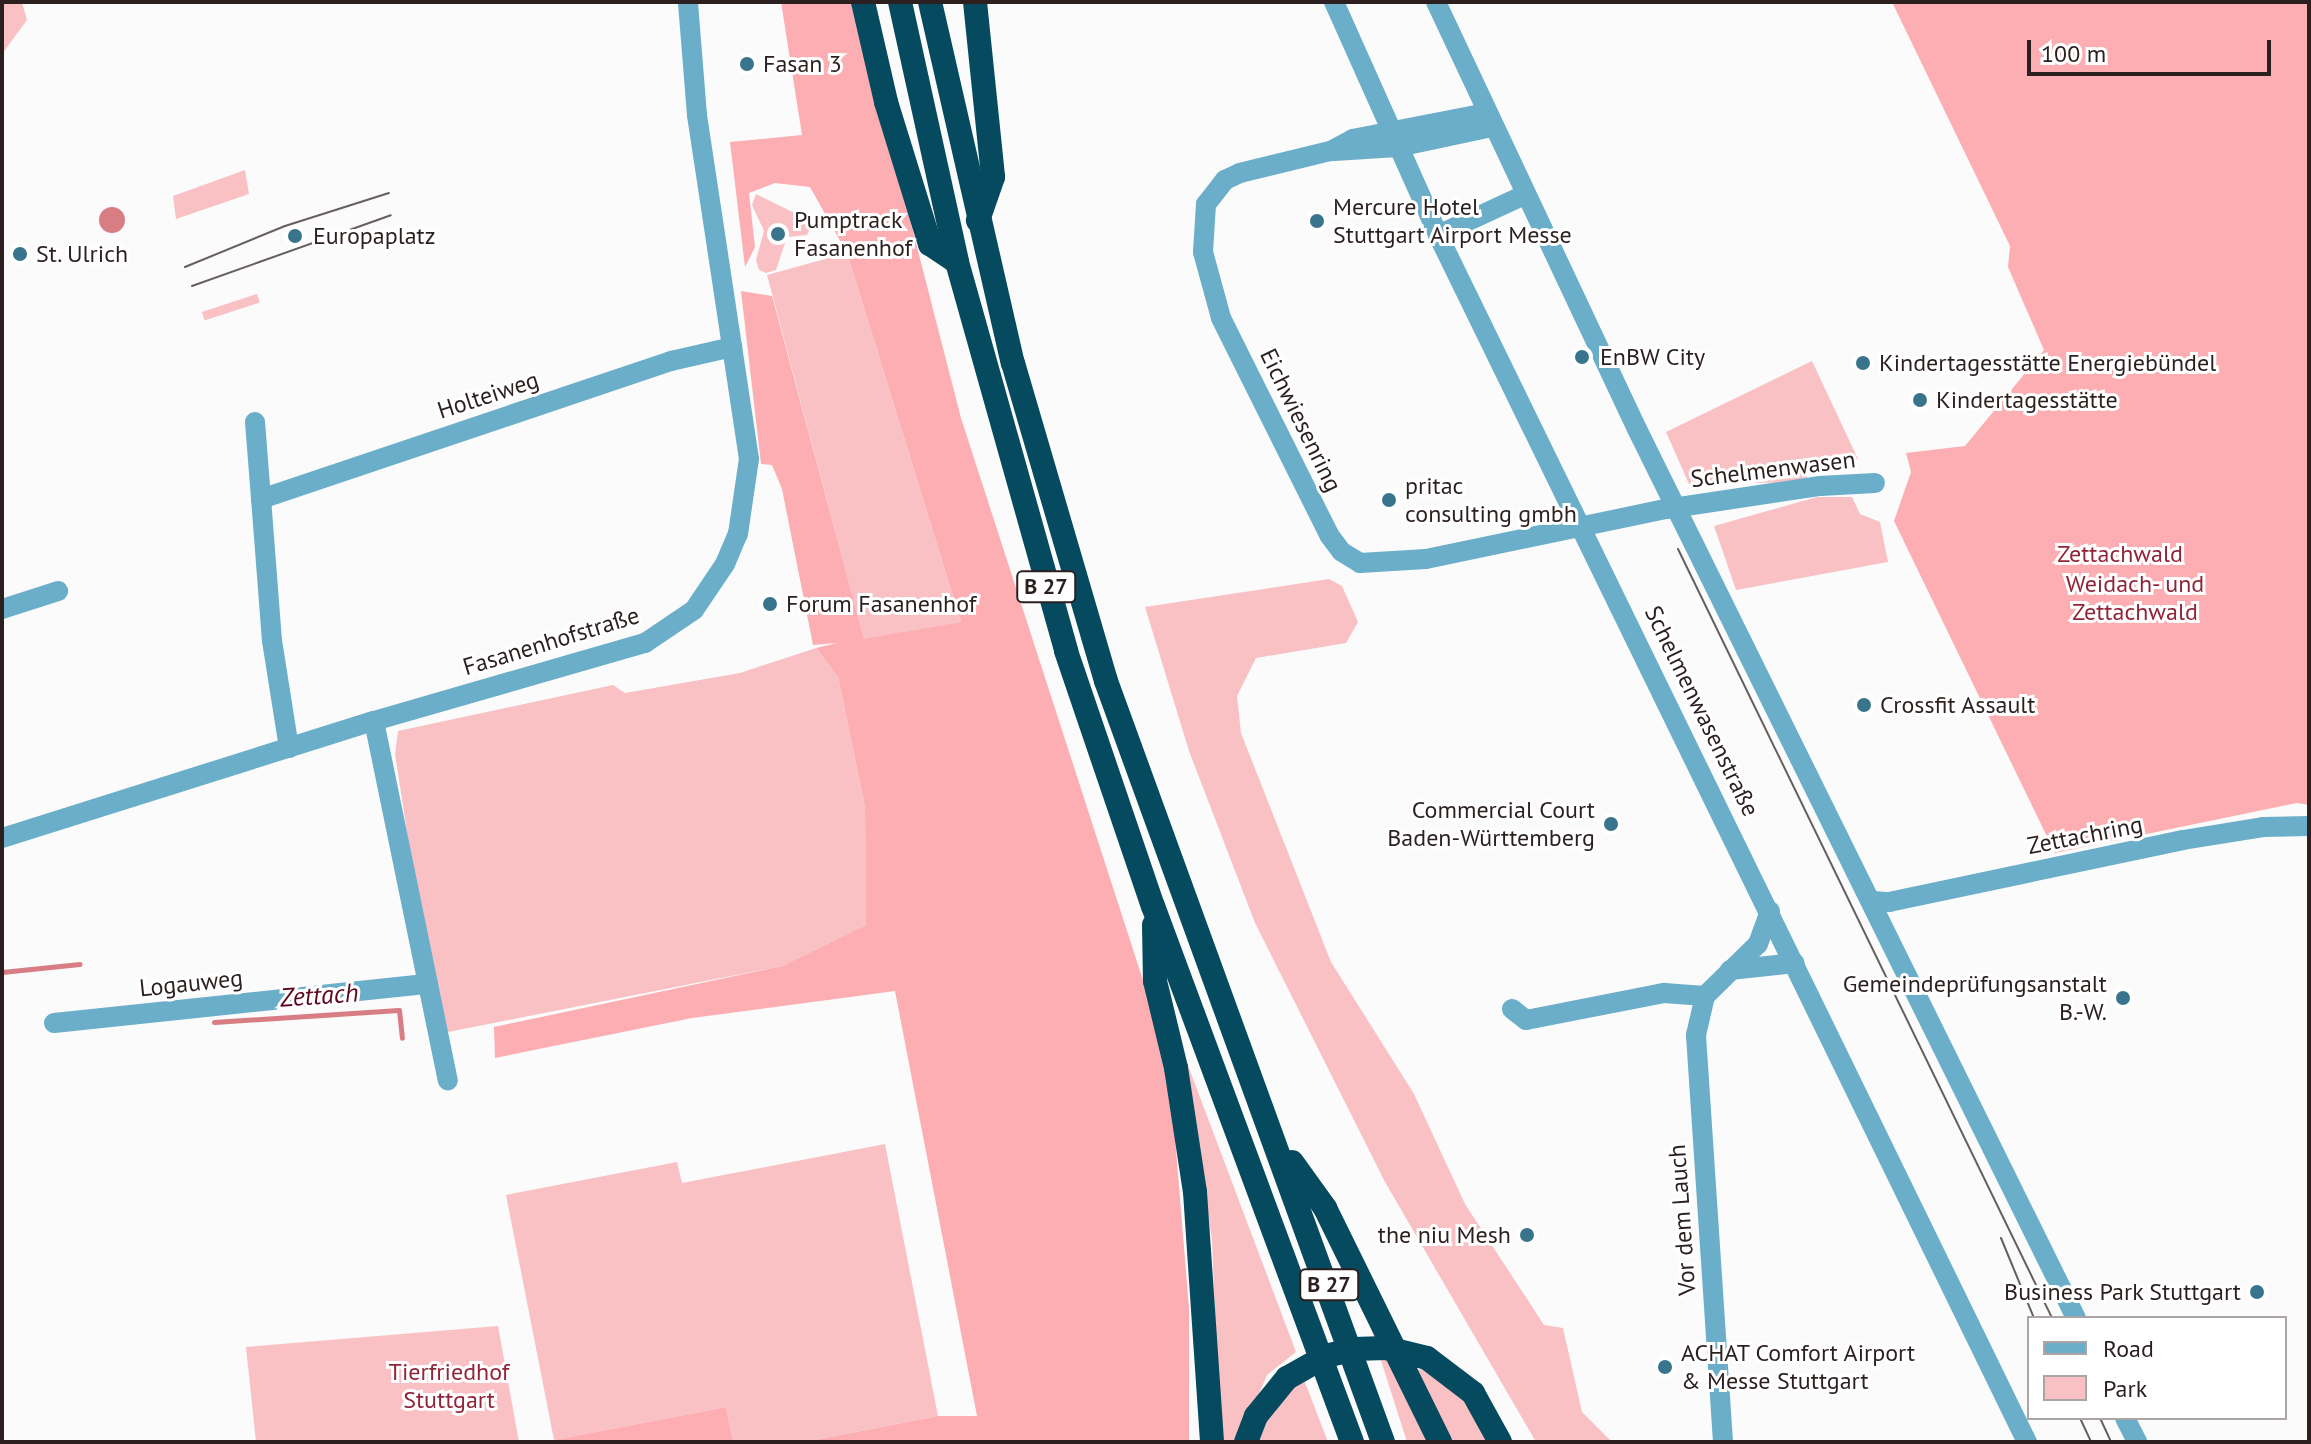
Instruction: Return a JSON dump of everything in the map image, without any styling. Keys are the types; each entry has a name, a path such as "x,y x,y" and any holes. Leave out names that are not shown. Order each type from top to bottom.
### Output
{"highway":[{"path":"863,2 886,102 930,244 957,262"},
{"name":"B 27","path":"900,2 957,262 1043,575 1153,906 1352,1442"},
{"name":"B 27","path":"930,2 977,221 1051,502 1106,681 1383,1442"},
{"path":"975,2 993,177 977,221"},
{"path":"1153,906 1155,981 1176,1068 1195,1192 1212,1442"},
{"path":"1270,1130 1325,1208 1440,1442"},
{"path":"1246,1442 1256,1416 1287,1378 1326,1356 1354,1349 1386,1348 1427,1358 1473,1393 1500,1442"},
{"path":"1203,1442 1211,1406"}],"street":[{"name":"Fasanenhofstraße","path":"2,838 374,721 645,643 694,610 725,564 746,505 749,459 697,115 688,2"},
{"name":"Schelmenwasenstraße","path":"1334,2 1438,235 1582,524 2027,1442"},
{"path":"1436,2 1524,195 2075,1316"},
{"name":"Eichwiesenring","path":"1489,120 1394,139 1353,139 1330,151 1225,180 1206,204 1201,223 1203,252 1221,318 1329,535 1360,563 1426,559 1582,524 1678,508"},
{"path":"1438,235 1524,195"},
{"name":"Holteiweg","path":"261,499 671,361 732,347"},
{"path":"255,422 272,641 289,748"},
{"name":"Schelmenwasen","path":"1678,508 1875,483"},
{"path":"2,609 58,591"},
{"path":"374,721 448,1080"},
{"name":"Zettachring","path":"1873,901 1899,900 2196,838 2263,827 2309,826"},
{"path":"1512,1009 1526,1020 1664,993 1705,996 1758,944 1770,911"},
{"path":"1730,970 1795,963"},
{"name":"Logauweg","path":"54,1023 428,984"},
{"name":"Vor dem Lauch","path":"1705,996 1696,1035 1723,1442"},
{"path":"2126,1420 2137,1442"}],"green space":[{"path":"2,2 22,2 27,20 2,54"},
{"path":"781,2 854,2 961,418 1151,1005 1172,1101 1189,1308 1189,1442 804,1442 938,1416 977,1416 895,991 692,1018 495,1058 494,1027 782,966 866,925 865,807 838,677 816,648 837,643 813,645 782,489 772,465 761,464 741,291 772,296 864,639 961,622 847,253 810,187 775,183 749,193 755,247 745,267 730,142 802,135"},
{"name":"Zettachwald","path":"1892,2 2309,2 2309,805 2297,803 2055,853 1894,521 1911,472 1906,453 1965,446 2044,350 2008,267 2010,246"},
{"path":"245,170 249,194 176,219 173,196"},
{"name":"Pumptrack Fasanenhof","path":"756,194 813,222 807,235 787,237 776,270 766,273 759,270 756,260 764,231 752,205"},
{"path":"847,253 961,622 864,640 767,275"},
{"path":"257,294 260,303 205,320 202,312"},
{"path":"1812,361 1858,459 1805,469 1808,482 1689,484 1666,432"},
{"path":"1817,497 1852,497 1860,514 1880,522 1888,562 1736,590 1714,526"},
{"path":"1329,579 1342,586 1358,622 1346,643 1256,658 1237,696 1241,733 1331,962 1414,1094 1465,1204 1544,1325 1563,1328 1582,1412 1612,1442 1536,1442 1385,1182 1255,923 1189,751 1145,607"},
{"path":"816,648 838,677 865,807 866,925 782,966 438,1034 395,754 398,731 613,685 625,693 740,673"},
{"path":"1186,1060 1296,1352 1267,1375 1238,1442 1220,1442 1212,1240"},
{"path":"885,1144 938,1416 804,1442 733,1442 726,1407 554,1440 506,1195 677,1162 682,1183"},
{"path":"1369,1323 1431,1442 1407,1442"},
{"name":"Tierfriedhof Stuttgart","path":"498,1326 519,1442 256,1442 246,1347"},
{"path":"1424,1367 1457,1387 1491,1442 1450,1442 1414,1372"},
{"path":"1303,1377 1328,1442 1257,1442 1265,1418"},
{"path":"726,1407 733,1442 554,1442 554,1440"}],"shaded area":[{"path":"112,207 121,211 125,220 121,229 112,233 103,229 99,220 103,211"}],"waterway":[{"name":"Zettach","path":"2,972 80,964"},
{"name":"Zettach","path":"214,1022 399,1010 402,1038"}],"tram line":[{"path":"185,267 285,226 389,193"},
{"path":"192,286 391,215"},
{"path":"1678,549 2051,1316"},
{"path":"2001,1238 2033,1316"},
{"path":"2081,1420 2091,1442"},
{"path":"2101,1420 2111,1442"}],"place":[{"name":"Fasan 3","path":"747,64"},
{"name":"Mercure Hotel Stuttgart Airport Messe","path":"1317,221"},
{"name":"Pumptrack Fasanenhof","path":"778,234"},
{"name":"Europaplatz","path":"295,236"},
{"name":"St. Ulrich","path":"20,254"},
{"name":"EnBW City","path":"1582,357"},
{"name":"Kindertagesstätte Energiebündel","path":"1863,363"},
{"name":"Kindertagesstätte","path":"1920,400"},
{"name":"pritac consulting gmbh","path":"1389,500"},
{"name":"Forum Fasanenhof","path":"770,604"},
{"name":"Crossfit Assault","path":"1864,705"},
{"name":"Commercial Court Baden-Württemberg","path":"1611,824"},
{"name":"Gemeindeprüfungsanstalt B.-W.","path":"2123,998"},
{"name":"the niu Mesh","path":"1527,1235"},
{"name":"Business Park Stuttgart","path":"2257,1292"},
{"name":"ACHAT Comfort Airport & Messe Stuttgart","path":"1665,1367"}],"park label":[{"name":"Weidach- und Zettachwald","path":"2135,598"}]}
